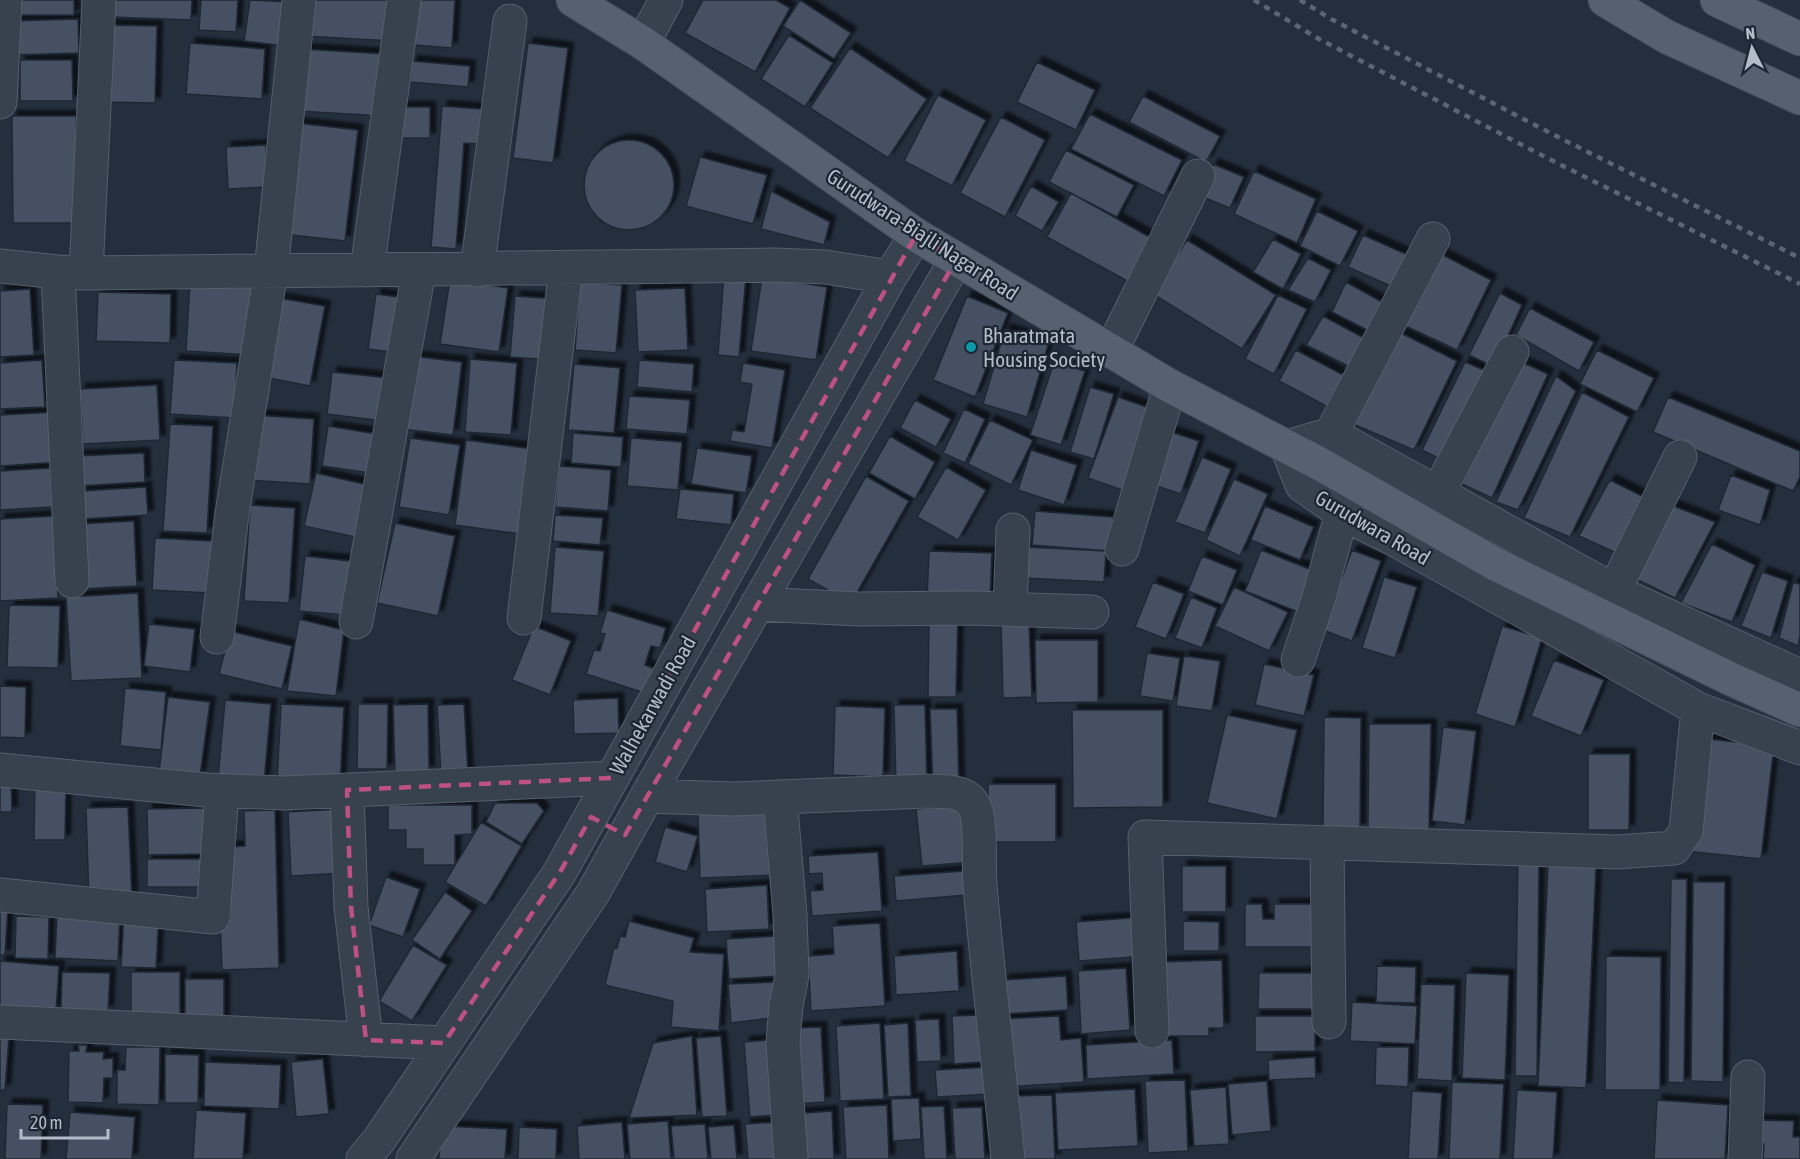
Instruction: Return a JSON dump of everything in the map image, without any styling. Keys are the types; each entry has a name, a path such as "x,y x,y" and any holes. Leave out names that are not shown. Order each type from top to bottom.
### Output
{"main road":[{"name":"Gurudwara-Biajli Nagar Road","path":"573,0 643,43 916,235 1170,386 1322,465 1495,564 1731,679 1800,710"},
{"path":"1605,0 1667,37 1800,98"},
{"path":"1717,0 1800,39"}],"street":[{"path":"0,102 5,0"},
{"path":"72,581 72,273 99,0"},
{"path":"218,638 232,514 271,271 299,0"},
{"path":"367,270 404,0"},
{"path":"643,43 666,0"},
{"path":"477,270 510,21"},
{"path":"1111,351 1198,176"},
{"name":"Walhekarwadi Road","path":"363,1159 379,1140 560,872 890,277 916,235"},
{"path":"1331,434 1433,239"},
{"name":"Walhekarwadi Road","path":"413,1159 593,893 956,260"},
{"path":"0,266 72,273 776,265 825,267 890,277"},
{"path":"524,618 566,268"},
{"path":"356,622 419,270"},
{"path":"1437,493 1512,352"},
{"path":"1122,549 1170,386"},
{"path":"1287,447 1331,434 1614,591 1800,676"},
{"name":"Gurudwara Road","path":"1287,447 1302,485 1342,513 1394,539 1698,709 1800,748"},
{"path":"1614,591 1680,457"},
{"path":"1299,660 1342,513"},
{"path":"1010,609 1013,530"},
{"path":"757,604 859,609 974,608 1092,612"},
{"path":"1152,1031 1145,837 1617,852 1674,848 1686,831 1698,709"},
{"path":"0,770 222,791 284,793 612,778"},
{"path":"347,789 351,906 366,1040"},
{"path":"0,895 213,917 222,791"},
{"path":"647,796 734,799 927,791 952,792 967,797 975,808 980,884 1008,1159"},
{"path":"780,797 790,915 792,975 786,1006 783,1042 791,1159"},
{"path":"591,817 625,835"},
{"path":"1327,843 1329,1022"},
{"path":"0,1022 444,1044"},
{"path":"1745,1159 1748,1077"}],"highlighted area":[{"path":"916,235 956,260 625,835 591,817 560,872 444,1043 366,1040 351,907 347,790 612,778"}],"building":[{"path":"11,0 74,0 74,15 11,15"},
{"path":"113,0 192,0 191,20 112,17"},
{"path":"201,0 238,0 236,32 199,30"},
{"path":"250,0 291,2 285,46 244,41"},
{"path":"307,0 395,0 392,41 304,36"},
{"path":"417,0 455,0 452,48 414,45"},
{"path":"703,0 776,0 790,8 755,72 685,33"},
{"path":"800,0 851,33 834,59 783,26"},
{"path":"78,19 79,53 11,55 10,21"},
{"path":"103,25 157,26 155,103 100,102"},
{"path":"789,35 833,63 805,107 761,79"},
{"path":"190,43 265,49 262,99 186,94"},
{"path":"528,43 568,48 553,163 513,158"},
{"path":"850,48 927,99 888,158 810,108"},
{"path":"302,49 386,54 382,116 298,111"},
{"path":"20,60 72,60 73,101 20,101"},
{"path":"412,61 470,66 468,87 410,82"},
{"path":"1037,62 1095,90 1076,130 1017,102"},
{"path":"938,95 986,120 952,186 904,161"},
{"path":"1143,96 1220,136 1206,162 1129,122"},
{"path":"442,106 482,109 479,144 464,143 456,249 431,247"},
{"path":"396,107 430,107 430,138 396,138"},
{"path":"1090,114 1182,160 1164,196 1071,149"},
{"path":"12,116 76,116 76,223 13,223"},
{"path":"1001,117 1045,140 1005,217 960,193"},
{"path":"288,122 358,130 345,241 275,233"},
{"path":"629,140 646,144 661,153 670,168 674,185 670,202 661,217 646,226 629,230 612,226 597,217 588,202 584,185 588,168 597,153 612,144"},
{"path":"266,145 268,187 228,189 226,147"},
{"path":"1066,150 1134,185 1117,217 1049,182"},
{"path":"700,157 767,175 753,224 686,206"},
{"path":"1213,164 1244,177 1230,208 1200,196"},
{"path":"1254,171 1316,199 1297,243 1234,214"},
{"path":"1031,186 1059,202 1042,231 1015,216"},
{"path":"771,191 830,222 824,245 761,229"},
{"path":"1071,193 1155,240 1131,283 1047,237"},
{"path":"1317,211 1358,231 1340,266 1300,246"},
{"path":"1363,235 1408,255 1393,287 1348,267"},
{"path":"1273,239 1301,254 1283,289 1253,272"},
{"path":"1187,240 1276,295 1242,349 1153,294"},
{"path":"1435,251 1491,280 1457,350 1399,323"},
{"path":"1308,258 1331,270 1315,302 1288,290"},
{"path":"724,274 746,276 739,357 718,355"},
{"path":"762,277 827,287 816,360 751,351"},
{"path":"450,279 508,288 499,352 440,344"},
{"path":"190,282 256,287 252,355 186,351"},
{"path":"580,282 622,285 616,353 575,350"},
{"path":"1346,282 1391,307 1373,333 1332,312"},
{"path":"685,288 688,350 638,352 635,290"},
{"path":"30,289 34,355 0,357 0,291"},
{"path":"98,292 171,294 170,343 96,341"},
{"path":"1500,293 1522,305 1494,367 1469,355"},
{"path":"376,294 406,298 399,353 368,349"},
{"path":"1278,295 1307,309 1274,374 1245,359"},
{"path":"515,296 556,299 551,360 510,357"},
{"name":"Bharatmata Housing Society","path":"967,296 1008,313 975,397 933,380"},
{"path":"279,298 325,306 310,386 264,377"},
{"path":"1530,308 1594,342 1579,371 1516,335"},
{"path":"1323,316 1364,338 1350,367 1306,345"},
{"path":"1005,329 1049,342 1027,417 983,404"},
{"path":"1397,331 1457,361 1414,450 1353,424"},
{"path":"1296,350 1347,377 1330,408 1279,381"},
{"path":"1597,350 1654,378 1637,412 1580,384"},
{"path":"411,356 462,362 453,435 402,429"},
{"path":"470,359 517,363 511,435 465,432"},
{"path":"42,360 45,407 0,409 0,363"},
{"path":"174,360 237,363 234,418 170,414"},
{"path":"639,360 694,364 692,392 637,387"},
{"path":"1519,361 1548,374 1492,498 1462,484"},
{"path":"1054,362 1085,371 1061,445 1030,435"},
{"path":"1465,362 1484,370 1442,460 1422,450"},
{"path":"743,363 785,370 772,448 730,441 732,430 744,432 752,384 740,382"},
{"path":"574,364 620,368 614,433 568,430"},
{"path":"332,372 389,378 383,421 327,414"},
{"path":"1556,376 1576,391 1518,510 1496,502"},
{"path":"157,385 160,440 83,444 80,389"},
{"path":"1090,387 1114,394 1094,459 1070,452"},
{"path":"1582,392 1629,417 1570,537 1524,518"},
{"path":"629,396 690,400 687,434 626,429"},
{"path":"1118,397 1155,410 1125,491 1088,478"},
{"path":"1668,397 1800,451 1800,477 1793,491 1653,432"},
{"path":"915,400 951,419 936,447 900,428"},
{"path":"964,409 985,419 965,463 943,453"},
{"path":"57,412 60,462 0,466 0,415"},
{"path":"254,415 314,419 310,484 247,480"},
{"path":"990,420 1033,440 1011,485 968,464"},
{"path":"170,424 213,426 207,533 163,531"},
{"path":"328,426 383,435 377,474 322,466"},
{"path":"1168,431 1199,441 1181,494 1153,485"},
{"path":"573,433 623,437 621,467 571,463"},
{"path":"890,436 935,462 915,499 869,473"},
{"path":"410,438 460,445 449,515 399,507"},
{"path":"631,438 682,442 678,490 627,486"},
{"path":"466,440 540,450 528,535 455,525"},
{"path":"697,448 752,456 746,493 691,484"},
{"path":"1031,450 1077,465 1064,505 1018,490"},
{"path":"144,453 145,482 78,486 76,456"},
{"path":"1202,457 1231,469 1205,533 1175,522"},
{"path":"559,466 611,470 608,511 555,507"},
{"path":"946,467 986,490 958,540 917,517"},
{"path":"50,468 52,507 0,510 0,471"},
{"path":"316,473 377,487 365,539 304,526"},
{"path":"1731,475 1770,490 1760,525 1718,510"},
{"path":"866,476 909,501 851,603 808,579"},
{"path":"1234,479 1268,494 1240,556 1206,540"},
{"path":"1610,480 1650,500 1623,556 1579,536"},
{"path":"146,487 148,515 83,519 82,491"},
{"path":"680,489 734,494 731,525 676,519"},
{"path":"250,505 295,508 289,603 244,601"},
{"path":"1671,505 1715,522 1675,598 1632,577"},
{"path":"1265,506 1314,527 1300,560 1251,540"},
{"path":"1035,511 1113,517 1110,551 1032,545"},
{"path":"555,515 603,518 600,545 553,541"},
{"path":"54,516 58,598 0,601 0,519"},
{"path":"134,521 137,586 80,589 76,524"},
{"path":"395,523 455,536 438,616 377,603"},
{"path":"155,538 212,541 209,593 152,590"},
{"path":"1712,544 1755,565 1732,622 1681,603"},
{"path":"555,547 604,551 598,616 550,613"},
{"path":"1026,547 1106,551 1104,582 1024,578"},
{"path":"1261,550 1317,572 1301,613 1245,591"},
{"path":"1352,550 1381,561 1352,641 1323,630"},
{"path":"929,551 992,553 990,601 927,599"},
{"path":"305,556 350,561 345,615 299,611"},
{"path":"1202,556 1237,570 1223,605 1188,591"},
{"path":"1762,572 1788,581 1771,638 1741,626"},
{"path":"1384,577 1417,587 1395,658 1362,648"},
{"path":"1153,582 1184,594 1166,639 1135,627"},
{"path":"1793,583 1800,584 1798,646 1779,638"},
{"path":"1234,587 1288,612 1269,651 1215,626"},
{"path":"138,593 142,678 71,681 66,597"},
{"path":"1191,597 1217,608 1202,648 1175,638"},
{"path":"9,605 60,606 58,668 7,667"},
{"path":"607,610 666,628 660,648 651,646 645,665 653,668 645,693 586,674 594,650 600,651 605,634 600,633"},
{"path":"929,613 958,613 956,697 928,697"},
{"path":"299,619 344,630 336,696 287,691"},
{"path":"1029,621 1032,697 1003,698 1001,622"},
{"path":"149,624 195,629 190,672 144,666"},
{"path":"534,626 571,641 550,695 512,680"},
{"path":"1502,626 1542,638 1515,727 1475,714"},
{"path":"230,631 292,646 282,689 219,674"},
{"path":"1035,640 1098,640 1098,702 1036,703"},
{"path":"1147,653 1180,658 1173,701 1140,696"},
{"path":"1184,656 1220,661 1212,711 1176,706"},
{"path":"1554,660 1604,680 1581,736 1531,716"},
{"path":"1264,664 1314,675 1304,716 1255,705"},
{"path":"0,686 26,687 25,738 0,737"},
{"path":"125,688 166,692 161,750 120,746"},
{"path":"168,697 210,702 200,776 159,772"},
{"path":"618,698 619,733 574,734 573,700"},
{"path":"225,700 271,704 264,783 218,779"},
{"path":"281,704 344,707 340,786 277,783"},
{"path":"358,704 388,704 387,769 357,769"},
{"path":"428,704 429,771 395,772 393,705"},
{"path":"464,704 468,774 441,775 437,705"},
{"path":"894,705 925,705 927,786 896,786"},
{"path":"835,706 885,708 883,777 833,775"},
{"path":"930,709 957,709 959,787 933,788"},
{"path":"1072,710 1163,710 1163,807 1073,808"},
{"path":"1227,715 1297,730 1277,819 1207,803"},
{"path":"1324,717 1361,718 1360,829 1323,829"},
{"path":"1369,724 1431,724 1429,831 1368,830"},
{"path":"1443,727 1476,731 1465,825 1432,821"},
{"path":"1699,738 1774,746 1761,859 1686,851"},
{"path":"1588,754 1630,754 1629,830 1588,830"},
{"path":"0,775 11,775 12,812 0,812"},
{"path":"35,780 66,781 65,840 34,840"},
{"path":"988,784 1056,784 1056,842 988,842"},
{"path":"495,803 537,803 544,811 522,844 486,822"},
{"path":"388,805 472,805 472,834 455,835 455,865 423,865 423,849 406,849 406,830 388,830"},
{"path":"968,805 974,862 922,866 916,809"},
{"path":"128,807 132,898 89,900 86,808"},
{"path":"207,808 208,854 148,855 147,809"},
{"path":"341,809 344,873 291,876 288,812"},
{"path":"275,810 279,968 222,970 220,919 230,919 227,847 245,846 244,811"},
{"path":"773,811 775,875 700,878 698,814"},
{"path":"481,822 522,846 486,906 445,882"},
{"path":"665,827 698,836 687,872 655,862"},
{"path":"1518,850 1539,851 1537,1076 1515,1076"},
{"path":"878,852 882,911 812,916 810,891 823,890 822,873 809,874 808,856"},
{"path":"147,859 203,859 203,887 147,887"},
{"path":"1548,865 1596,867 1586,1088 1538,1086"},
{"path":"1182,866 1226,866 1226,912 1182,912"},
{"path":"964,871 966,895 896,901 894,876"},
{"path":"386,877 420,889 403,937 369,925"},
{"path":"1671,879 1687,879 1684,1083 1668,1082"},
{"path":"1693,882 1725,882 1723,1082 1691,1081"},
{"path":"767,885 769,929 707,932 705,889"},
{"path":"445,892 472,911 440,959 412,940"},
{"path":"0,904 8,905 5,955 0,955"},
{"path":"1245,904 1262,904 1263,919 1274,919 1274,904 1313,904 1313,947 1245,947"},
{"path":"57,912 120,915 118,961 55,958"},
{"path":"124,912 159,914 156,968 121,967"},
{"path":"16,916 49,917 48,959 15,958"},
{"path":"1143,917 1146,956 1079,961 1076,922"},
{"path":"629,921 694,938 690,952 724,954 719,1031 671,1027 673,1001 605,985 614,947 617,948 620,936 625,937"},
{"path":"1183,921 1219,922 1219,951 1183,951"},
{"path":"880,923 885,1006 811,1011 808,956 834,954 832,926"},
{"path":"777,936 780,976 729,979 726,939"},
{"path":"413,945 447,965 412,1021 379,1001"},
{"path":"957,951 959,991 896,995 894,956"},
{"path":"1606,956 1661,957 1660,1090 1605,1090"},
{"path":"1222,960 1224,1028 1209,1028 1209,1036 1158,1036 1159,962"},
{"path":"0,961 59,966 56,1011 0,1006"},
{"path":"1377,966 1416,967 1415,1003 1376,1002"},
{"path":"1126,968 1130,1030 1081,1034 1078,971"},
{"path":"62,972 110,973 108,1011 61,1009"},
{"path":"131,972 180,972 180,1023 131,1024"},
{"path":"1259,973 1319,973 1319,1009 1258,1009"},
{"path":"1466,973 1509,975 1505,1080 1462,1078"},
{"path":"1066,976 1068,1010 1004,1014 1003,980"},
{"path":"185,979 224,979 224,1021 185,1021"},
{"path":"776,982 779,1017 731,1023 728,984"},
{"path":"1421,984 1455,985 1452,1081 1417,1079"},
{"path":"1352,1002 1417,1006 1415,1044 1350,1041"},
{"path":"980,1015 983,1062 954,1064 952,1016"},
{"path":"1059,1016 1061,1040 1081,1038 1084,1082 1005,1087 1000,1019"},
{"path":"1255,1016 1315,1016 1315,1051 1255,1052"},
{"path":"939,1019 941,1061 917,1062 915,1020"},
{"path":"880,1023 884,1099 840,1101 836,1026"},
{"path":"908,1023 911,1096 888,1097 884,1025"},
{"path":"821,1027 825,1102 796,1104 792,1028"},
{"path":"0,1036 9,1037 5,1090 0,1090"},
{"path":"692,1036 697,1115 629,1118 653,1043"},
{"path":"721,1036 727,1116 702,1117 696,1038"},
{"path":"769,1040 775,1115 750,1117 744,1042"},
{"path":"1172,1040 1174,1074 1087,1079 1086,1045"},
{"path":"78,1045 87,1045 86,1052 104,1052 103,1059 113,1058 113,1078 104,1078 103,1103 68,1102 69,1051 79,1051"},
{"path":"126,1047 160,1047 159,1105 117,1104 117,1070 125,1070"},
{"path":"1376,1047 1409,1047 1408,1087 1375,1085"},
{"path":"165,1054 199,1055 198,1103 165,1103"},
{"path":"1315,1057 1316,1078 1269,1080 1268,1060"},
{"path":"323,1059 329,1114 296,1117 291,1062"},
{"path":"205,1062 281,1065 279,1109 204,1106"},
{"path":"989,1067 991,1094 937,1097 935,1070"},
{"path":"1185,1080 1188,1151 1148,1153 1145,1081"},
{"path":"1267,1081 1271,1131 1232,1135 1228,1084"},
{"path":"1452,1082 1504,1084 1500,1159 1449,1159"},
{"path":"1226,1087 1229,1144 1194,1146 1190,1090"},
{"path":"1135,1089 1138,1146 1058,1150 1055,1093"},
{"path":"1517,1090 1557,1092 1553,1159 1513,1159"},
{"path":"1412,1091 1442,1093 1438,1159 1408,1159"},
{"path":"1052,1095 1055,1159 1019,1159 1011,1096"},
{"path":"919,1098 921,1139 893,1141 891,1099"},
{"path":"1657,1100 1728,1105 1725,1159 1654,1159"},
{"path":"7,1104 43,1105 41,1159 5,1159"},
{"path":"887,1105 889,1159 846,1159 843,1107"},
{"path":"944,1106 947,1159 924,1159 921,1107"},
{"path":"982,1107 985,1159 955,1159 952,1108"},
{"path":"196,1110 246,1113 243,1159 193,1159"},
{"path":"832,1111 834,1159 793,1159 791,1114"},
{"path":"70,1112 135,1117 132,1159 66,1159"},
{"path":"1756,1120 1794,1121 1793,1137 1800,1137 1800,1159 1763,1159 1764,1144 1755,1144"},
{"path":"668,1121 671,1159 630,1159 627,1124"},
{"path":"622,1122 625,1159 579,1159 577,1126"},
{"path":"779,1122 782,1159 748,1159 745,1124"},
{"path":"705,1124 708,1159 674,1159 671,1126"},
{"path":"734,1125 737,1159 711,1159 708,1127"},
{"path":"441,1126 507,1129 505,1159 439,1159"},
{"path":"519,1127 557,1129 556,1159 518,1159"}],"railway":[{"path":"1254,0 1319,39 1549,159 1800,284"},
{"path":"1300,0 1331,19 1560,138 1800,258"}],"place":[{"name":"Bharatmata Housing Society","path":"971,347"}]}
